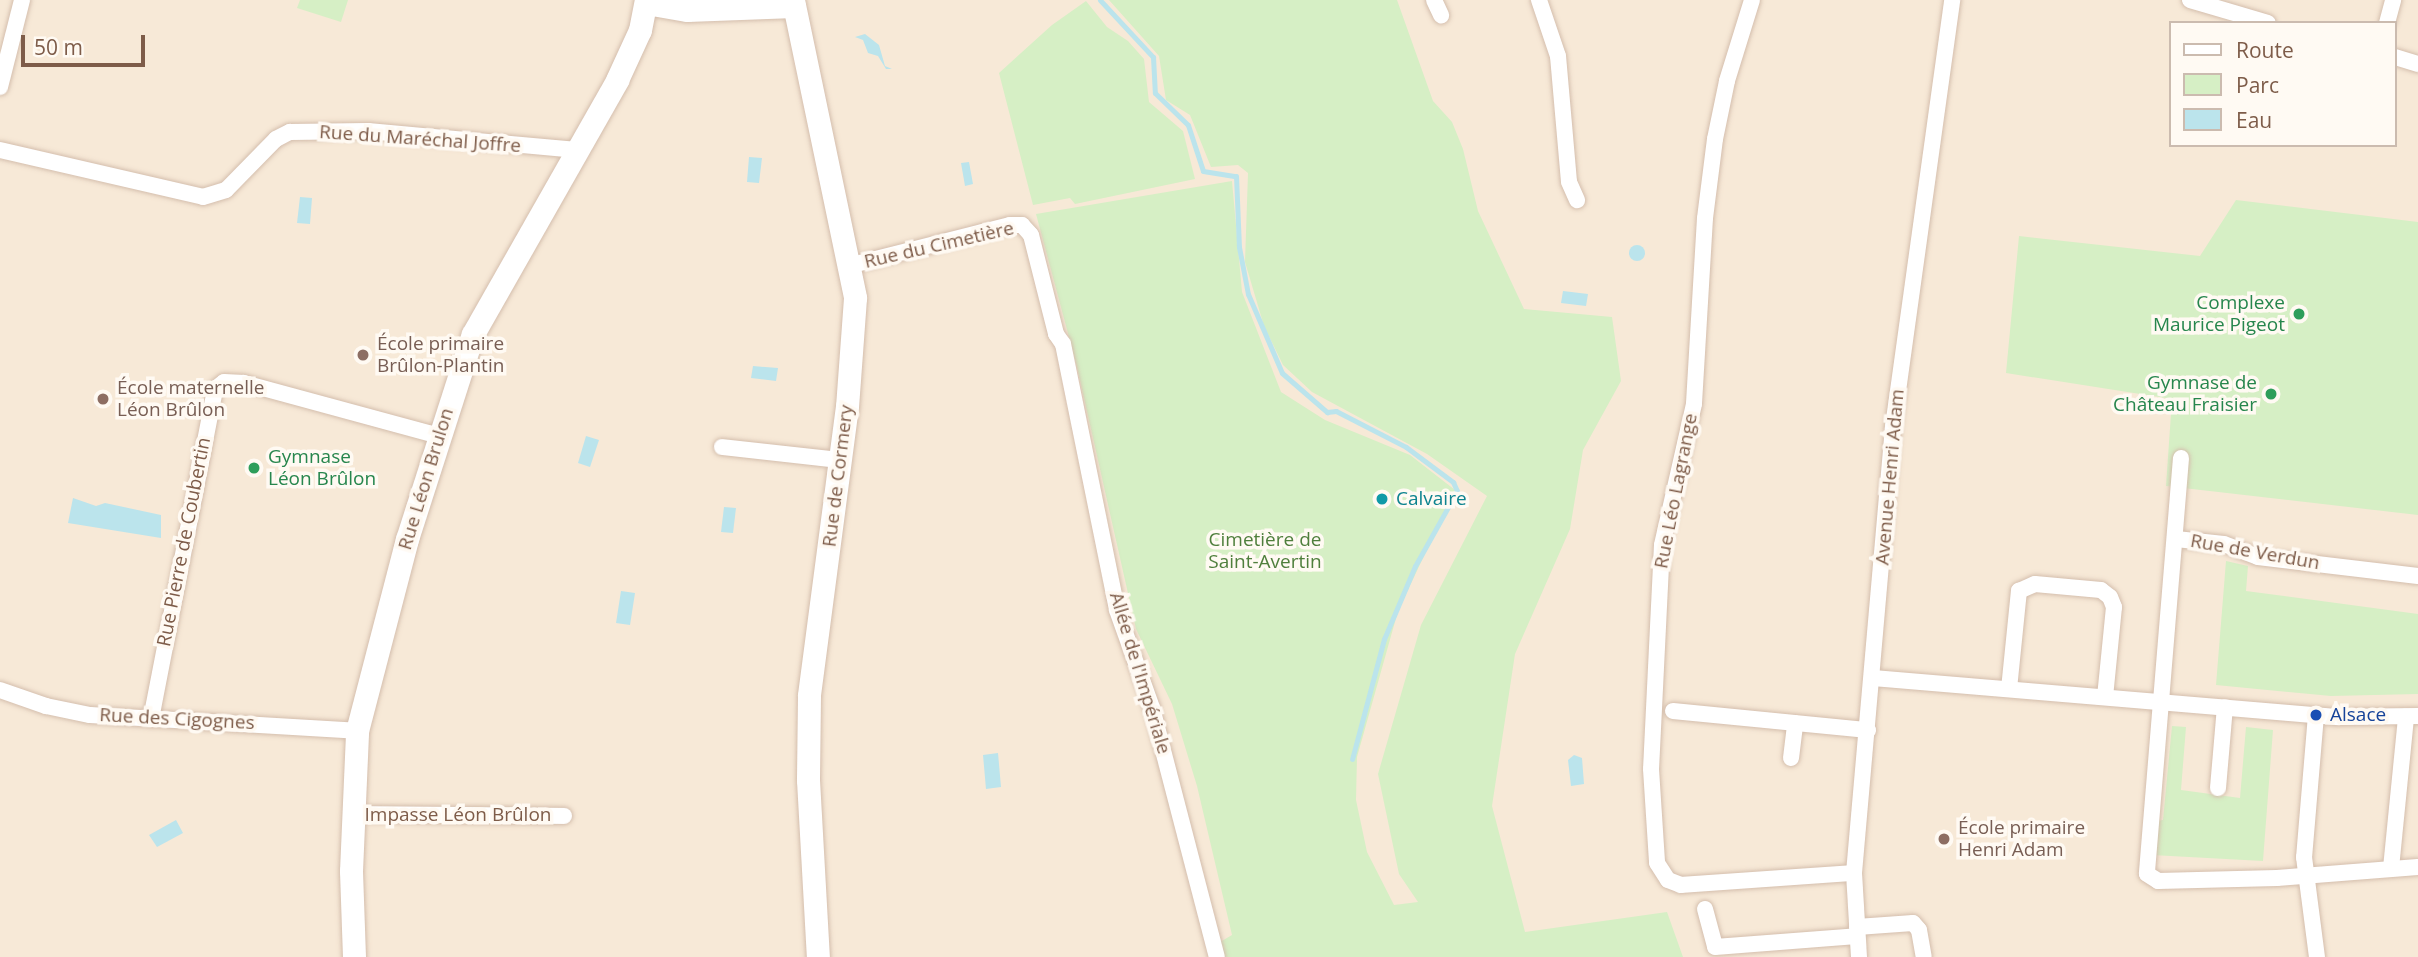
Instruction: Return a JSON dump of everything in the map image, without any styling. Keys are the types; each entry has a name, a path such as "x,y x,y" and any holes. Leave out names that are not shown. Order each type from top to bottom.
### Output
{"main road":[{"path":"646,1 687,10 793,3"},
{"name":"Rue Léon Brulon","path":"354,957 352,814 357,731 439,436 472,334 632,49 646,1"},
{"name":"Rue de Cormery","path":"793,3 852,265 855,298 840,460 809,696 808,780 818,957"}],"street":[{"path":"0,87 22,0"},
{"path":"1539,0 1558,57 1569,182 1577,200"},
{"name":"Rue Léo Lagrange","path":"1752,0 1727,80 1715,139 1705,218 1694,404 1662,545 1651,769 1657,863 1668,880 1681,885 1854,873"},
{"name":"Avenue Henri Adam","path":"1859,957 1854,873 1893,427 1952,0"},
{"path":"2190,0 2261,21"},
{"path":"2388,21 2393,0"},
{"path":"2397,58 2418,64"},
{"name":"Rue du Maréchal Joffre","path":"0,150 203,197 226,190 275,139 290,132 368,131 577,150"},
{"name":"Rue du Cimetière","path":"852,265 1022,225 1031,234 1038,267"},
{"name":"Allée de l'Impériale","path":"1038,267 1063,344 1117,610 1152,708 1217,957"},
{"name":"Rue Pierre de Coubertin","path":"151,719 215,389 224,382 244,383 439,436"},
{"path":"722,447 840,460"},
{"name":"Rue de Verdun","path":"2180,458 2176,539 2147,874 2158,881 2304,877"},
{"name":"Rue de Verdun","path":"2176,539 2224,544 2258,557 2418,576"},
{"path":"2009,690 2019,591 2029,584 2048,585 2101,590 2110,597 2114,607 2105,697"},
{"path":"1873,678 2316,715 2412,717 2391,868"},
{"name":"Rue des Cigognes","path":"0,690 70,712 357,731"},
{"path":"2218,788 2225,707"},
{"path":"1673,711 1868,730"},
{"path":"2316,715 2304,877 2317,957"},
{"path":"1791,758 1795,723"},
{"name":"Impasse Léon Brûlon","path":"352,814 564,816"},
{"path":"2304,877 2418,867"},
{"path":"1705,909 1715,947 1729,952 1788,950 1857,931 1913,923 1919,930 1924,957"}],"shaded area":[{"path":"0,0 2418,0 2418,957 0,957"}],"green space":[{"path":"300,0 348,0 341,22 297,8"},
{"name":"Cimetière de Saint-Avertin","path":"1109,0 1397,0 1433,101 1452,122 1463,149 1478,211 1524,309 1612,317 1621,381 1583,450 1570,529 1515,654 1492,806 1525,932 1667,912 1683,957 1224,957 1220,942 1232,935 1197,786 1172,704 1136,629 1077,367 1036,214 1232,181 1242,292 1281,392 1325,420 1410,455 1455,490 1398,611 1357,757 1356,800 1367,852 1394,905 1418,902 1399,874 1378,774 1421,625 1487,496 1427,454 1312,392 1283,365 1264,326 1245,262 1248,173 1238,165 1211,167 1190,115 1166,100 1159,56"},
{"path":"1086,1 1107,27 1128,41 1144,59 1149,102 1183,131 1195,179 1075,204 1070,198 1033,205 999,73 1052,25"},
{"path":"2236,200 2418,222 2418,515 2166,486 2172,399 2006,373 2019,236 2200,256"},
{"path":"2226,561 2248,566 2246,591 2418,614 2418,694 2331,696 2216,685"},
{"path":"2172,726 2186,727 2181,790 2240,798 2246,727 2273,730 2263,861 2152,855 2155,821 2163,820"}],"water":[{"path":"865,34 879,45 885,66 892,69 886,69 878,56 868,53 863,40 855,37"},
{"path":"749,157 762,158 759,183 747,182"},
{"path":"969,162 973,184 965,186 961,163"},
{"path":"300,197 312,198 310,224 297,223"},
{"path":"1634,245 1640,245 1645,253 1643,259 1634,261 1629,256 1629,250"},
{"path":"1563,291 1588,294 1586,306 1561,303"},
{"path":"753,366 778,368 776,381 751,378"},
{"path":"586,436 599,440 590,467 578,463"},
{"path":"73,498 96,506 105,503 161,515 161,538 68,523"},
{"path":"724,507 736,508 733,533 721,532"},
{"path":"621,591 635,593 630,625 616,623"},
{"path":"998,753 1001,787 986,789 983,755"},
{"path":"1574,755 1582,758 1584,784 1571,786 1568,760"},
{"path":"176,820 183,833 157,847 149,835"}],"waterway":[{"path":"1100,0 1153,57 1155,93 1188,125 1203,171 1236,176 1239,247 1248,294 1282,373 1327,412 1336,411 1406,447 1453,482 1457,491 1415,566 1384,639 1352,759"}],"place":[{"name":"Complexe Maurice Pigeot","path":"2299,314"},
{"name":"École primaire Brûlon-Plantin","path":"363,355"},
{"name":"Gymnase de Château Fraisier","path":"2271,394"},
{"name":"École maternelle Léon Brûlon","path":"103,399"},
{"name":"Gymnase Léon Brûlon","path":"254,468"},
{"name":"Calvaire","path":"1382,499"},
{"name":"Alsace","path":"2316,715"},
{"name":"École primaire Henri Adam","path":"1944,839"}]}
